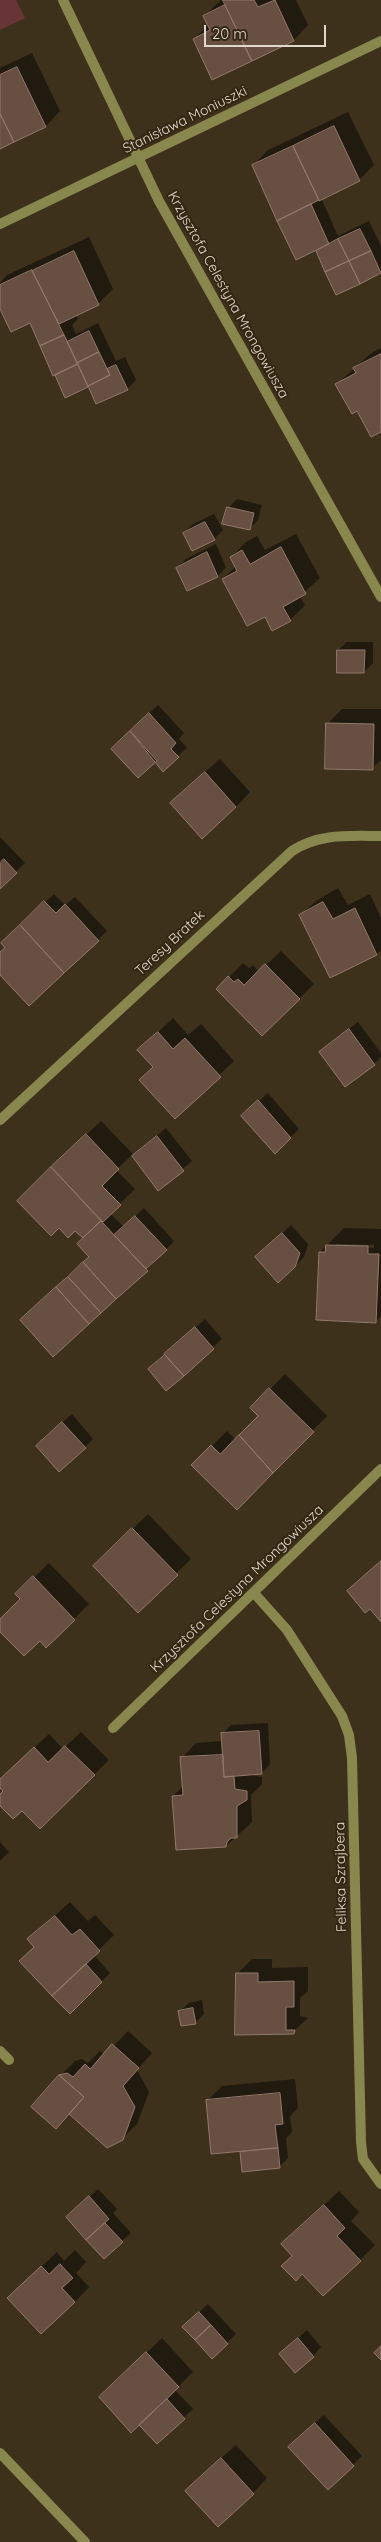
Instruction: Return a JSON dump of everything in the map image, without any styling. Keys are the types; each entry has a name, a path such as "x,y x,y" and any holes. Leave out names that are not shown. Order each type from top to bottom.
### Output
{"street":[{"name":"Krzysztofa Celestyna Mrongowiusza","path":"63,0 159,201 381,597"},
{"name":"Stanisława Moniuszki","path":"0,224 381,41"},
{"name":"Teresy Bratek","path":"0,1120 292,851 304,843 326,837 381,836"},
{"name":"Krzysztofa Celestyna Mrongowiusza","path":"113,1728 381,1469"},
{"name":"Feliksa Szrajbera","path":"254,1593 286,1630 342,1716 349,1734 352,1758 361,2142 363,2159 381,2184"},
{"path":"0,2050 9,2060"},
{"path":"0,2453 85,2542"}],"shaded area":[{"path":"0,0 16,0 25,18 0,30"}],"building":[{"path":"223,0 254,0 258,7 275,0 294,41 252,61"},
{"path":"225,5 252,61 212,80 193,39 210,30 203,16"},
{"path":"17,67 46,127 14,142 0,114 0,75"},
{"path":"0,114 14,142 0,149"},
{"path":"334,126 360,181 319,201 293,146"},
{"path":"293,146 319,200 277,221 252,165"},
{"path":"311,204 329,244 296,260 277,221"},
{"path":"360,229 371,251 349,261 338,239"},
{"path":"338,239 349,261 325,272 316,251"},
{"path":"74,251 99,305 59,324 32,271"},
{"path":"371,251 381,273 360,284 349,261"},
{"path":"349,261 360,284 336,295 325,272"},
{"path":"32,270 64,335 40,346 30,323 11,332 0,309 0,285"},
{"path":"89,331 99,352 77,363 67,342"},
{"path":"64,335 78,364 53,376 40,346"},
{"path":"99,352 110,375 88,386 77,363"},
{"path":"381,354 381,432 371,437 357,411 352,414 335,384 356,373 353,368"},
{"path":"78,364 88,387 65,398 55,375"},
{"path":"116,365 128,390 96,404 88,386 110,375 107,369"},
{"path":"227,507 254,513 250,530 222,524"},
{"path":"205,522 215,540 192,551 183,533"},
{"path":"281,547 306,594 283,607 291,621 272,631 265,617 247,626 222,579 237,571 230,557 242,550 250,564"},
{"path":"207,552 218,577 187,591 176,568"},
{"path":"337,650 365,650 364,673 337,673"},
{"path":"149,713 176,743 171,749 179,757 163,772 130,731"},
{"path":"326,723 374,724 373,770 325,769"},
{"path":"130,731 157,761 138,778 111,749"},
{"path":"205,772 236,807 202,839 170,803"},
{"path":"4,859 17,873 0,889 0,863"},
{"path":"44,901 56,913 65,904 99,941 64,973 20,925"},
{"path":"323,902 333,919 355,908 377,955 330,978 299,915"},
{"path":"20,925 64,973 29,1006 0,975 0,952 5,948 1,943"},
{"path":"265,964 300,999 262,1036 216,989 228,976 234,982 238,979 244,985"},
{"path":"349,1029 375,1065 345,1087 319,1052"},
{"path":"158,1032 173,1049 185,1038 221,1077 175,1119 139,1080 153,1067 137,1050"},
{"path":"258,1100 291,1138 275,1154 241,1116"},
{"path":"86,1134 119,1169 102,1186 121,1205 103,1222 51,1167"},
{"path":"157,1136 184,1171 158,1191 132,1156"},
{"path":"51,1167 101,1221 83,1238 75,1231 68,1238 59,1228 51,1236 17,1201"},
{"path":"135,1216 167,1250 146,1269 114,1235"},
{"path":"101,1221 148,1271 116,1299 83,1262 89,1257 77,1244"},
{"path":"282,1233 300,1253 295,1267 278,1283 255,1257"},
{"path":"326,1245 368,1246 368,1254 379,1254 376,1323 316,1320 319,1252 325,1252"},
{"path":"83,1262 116,1299 101,1313 68,1277"},
{"path":"68,1277 101,1313 89,1324 56,1287"},
{"path":"56,1287 89,1324 53,1357 20,1320"},
{"path":"195,1327 214,1349 184,1376 164,1354"},
{"path":"165,1355 184,1376 166,1391 148,1369"},
{"path":"269,1388 314,1432 273,1473 239,1435 258,1416 250,1408"},
{"path":"62,1422 86,1448 59,1472 36,1446"},
{"path":"239,1435 273,1473 237,1510 191,1465 211,1445 220,1454"},
{"path":"132,1528 178,1575 138,1613 93,1566"},
{"path":"381,1561 381,1622 370,1609 365,1613 347,1591"},
{"path":"33,1576 75,1620 46,1648 40,1641 24,1656 0,1632 0,1619 20,1599 15,1594"},
{"path":"259,1731 262,1774 224,1777 221,1733"},
{"path":"65,1746 95,1775 40,1829 22,1811 13,1819 0,1806 0,1794 3,1791 0,1788 0,1779 34,1747 48,1762"},
{"path":"223,1755 224,1777 234,1776 235,1789 247,1791 247,1800 237,1806 237,1838 231,1838 227,1842 226,1847 176,1850 172,1796 183,1795 180,1757"},
{"path":"55,1916 72,1935 80,1929 100,1951 52,1996 19,1961 34,1947 27,1939"},
{"path":"86,1964 102,1982 70,2014 52,1996"},
{"path":"236,1973 258,1973 258,1982 294,1981 294,2007 286,2007 286,2030 295,2030 294,2034 235,2035"},
{"path":"193,2008 196,2024 181,2026 178,2011"},
{"path":"112,2044 139,2068 123,2086 135,2107 123,2140 107,2148 69,2114 84,2097 59,2075 67,2073 73,2077 85,2064 90,2069"},
{"path":"59,2075 84,2097 56,2129 31,2107"},
{"path":"280,2093 283,2124 275,2125 278,2148 211,2154 206,2100"},
{"path":"278,2148 280,2168 242,2172 240,2152"},
{"path":"89,2196 109,2219 86,2240 66,2217"},
{"path":"324,2205 345,2228 337,2236 361,2261 323,2296 302,2274 296,2281 281,2266 292,2256 281,2244"},
{"path":"105,2223 123,2242 104,2259 86,2240"},
{"path":"60,2264 73,2278 62,2288 75,2302 41,2334 7,2298 41,2266 49,2274"},
{"path":"199,2312 211,2325 195,2340 182,2327"},
{"path":"211,2325 228,2344 212,2359 195,2340"},
{"path":"298,2338 314,2357 295,2373 279,2354"},
{"path":"381,2346 381,2360 374,2353"},
{"path":"146,2352 179,2387 131,2433 99,2397"},
{"path":"167,2399 185,2419 157,2444 139,2425"},
{"path":"315,2423 354,2466 328,2490 288,2447"},
{"path":"221,2458 254,2494 218,2527 185,2491"}]}
